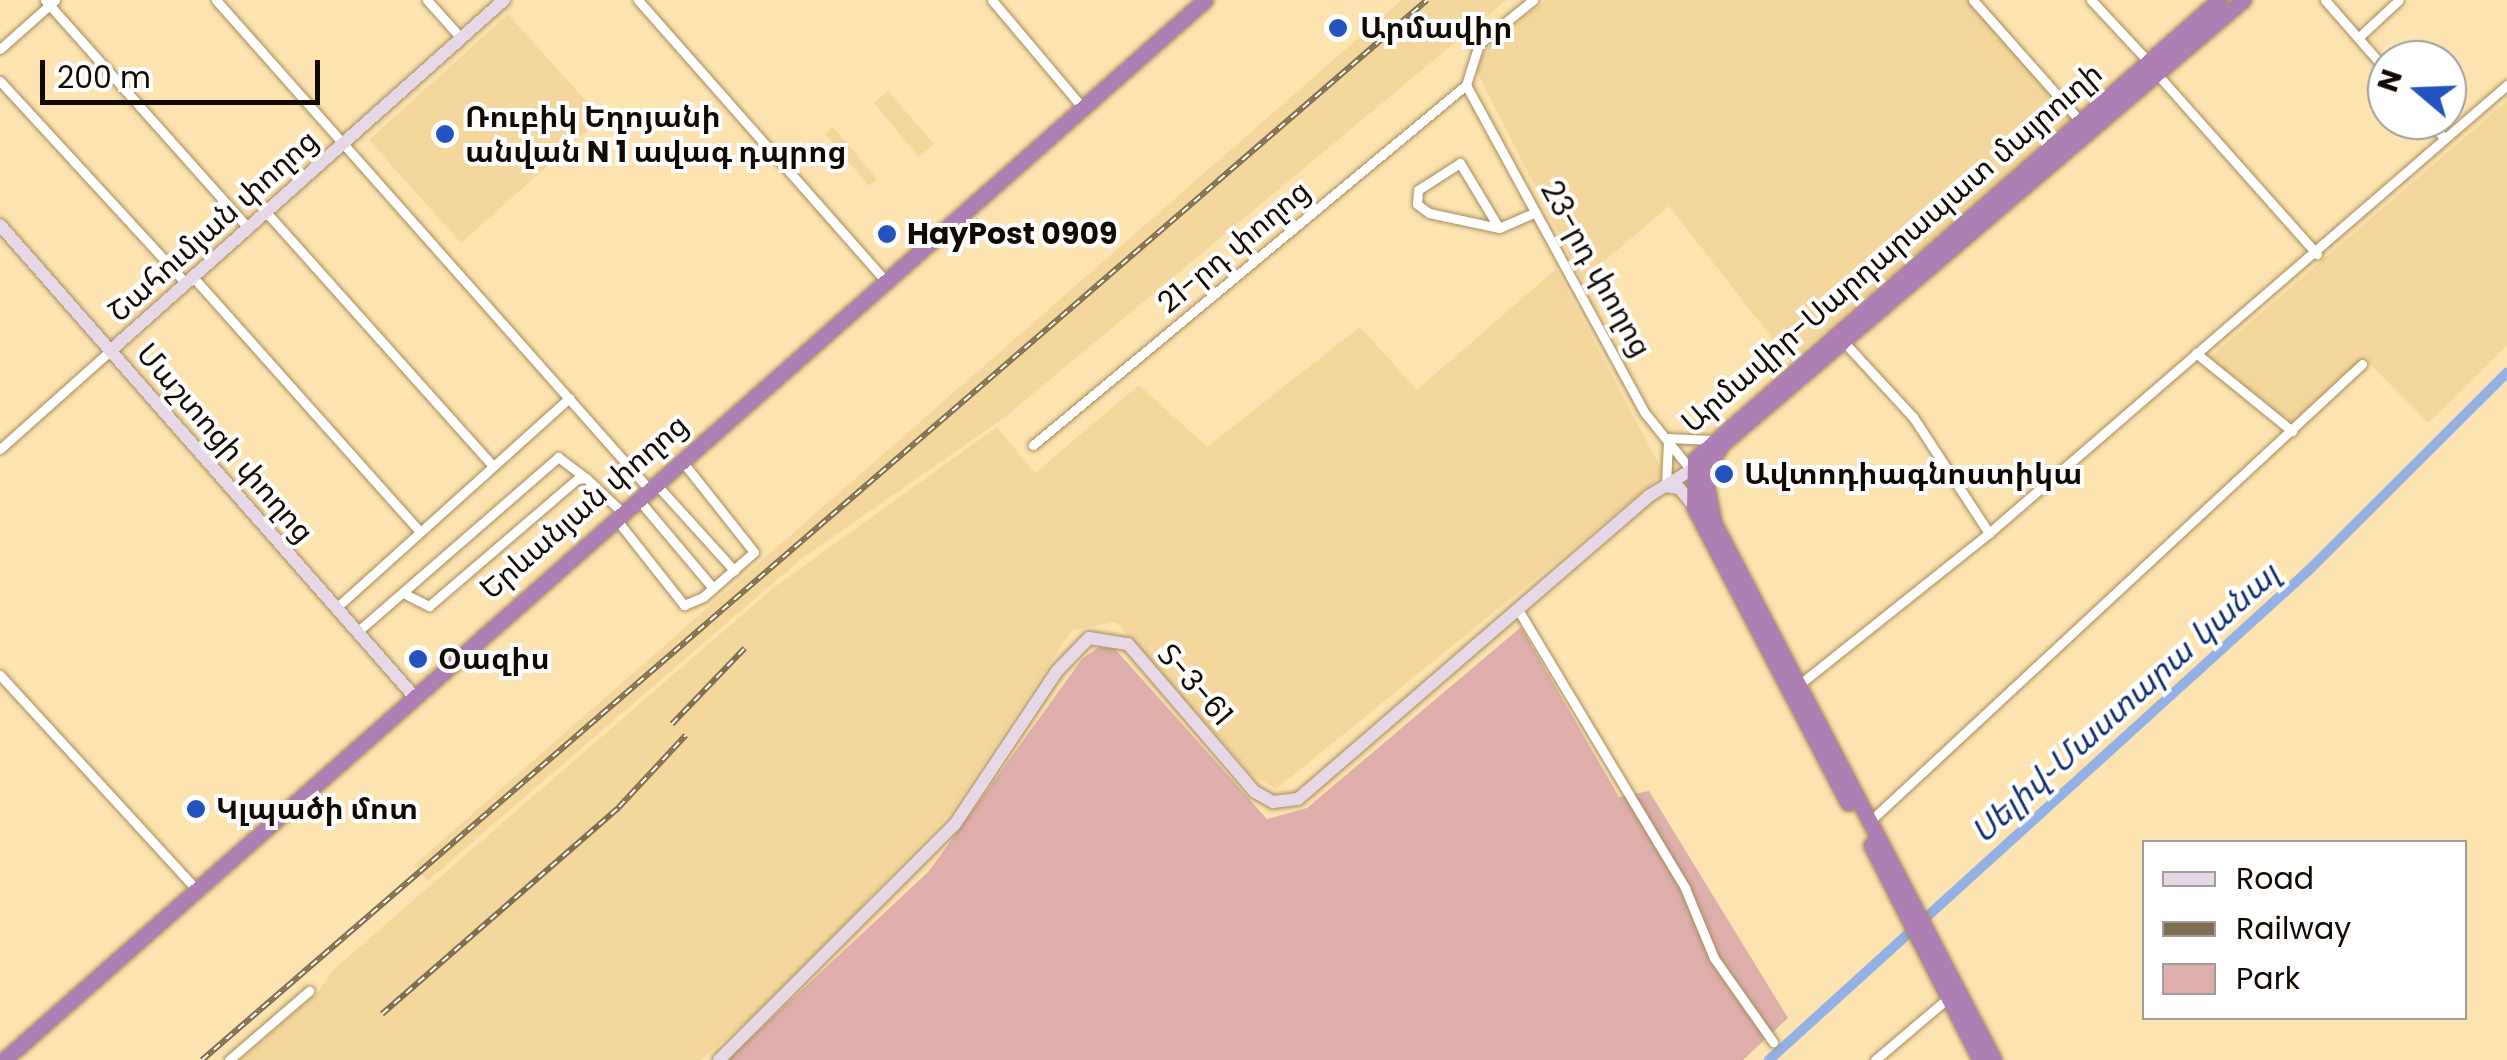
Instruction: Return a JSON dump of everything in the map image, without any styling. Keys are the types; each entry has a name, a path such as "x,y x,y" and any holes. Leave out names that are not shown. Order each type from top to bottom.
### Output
{"highway":[{"name":"Երևանյան փողոց","path":"4,1060 412,694 1205,0"},
{"name":"Արմավիր-Սարդարապատ մայրուղի","path":"1925,939 1694,506 1697,471 1711,440 2152,68 2219,0"},
{"name":"Արմավիր-Սարդարապատ մայրուղի","path":"1697,471 2078,120 2243,0"},
{"name":"Արմավիր-Սարդարապատ մայրուղի","path":"1697,471 1714,523 1800,684 1908,907"},
{"path":"1925,939 1948,998 1994,1060"},
{"path":"1925,939 1970,1028 1980,1060"}],"street":[{"path":"216,0 345,142 646,489 713,588"},
{"path":"427,0 460,38"},
{"name":"Շահումյան փողոց","path":"1,447 504,0"},
{"path":"638,0 885,280"},
{"path":"992,0 1083,108"},
{"path":"1466,85 1479,44 1533,0"},
{"path":"1972,0 2078,120"},
{"path":"2091,0 2317,254"},
{"path":"2325,0 2367,47"},
{"path":"2359,37 2399,0"},
{"path":"0,49 50,2 248,228"},
{"path":"0,81 190,280 420,532"},
{"name":"23-րդ փողոց","path":"1466,85 1646,413 1697,471"},
{"name":"21-րդ փողոց","path":"1033,445 1466,85"},
{"path":"2467,119 2507,85"},
{"path":"1800,684 1989,533 2317,254 2442,140"},
{"path":"1499,228 1460,163 1418,190 1417,204 1429,214 1499,228 1536,212"},
{"path":"266,212 493,466"},
{"name":"Մաշտոցի փողոց","path":"0,225 412,694"},
{"path":"1842,340 1913,417 1989,533"},
{"path":"2196,353 2292,432"},
{"path":"1869,822 2362,364"},
{"path":"336,608 569,398"},
{"path":"1694,506 1679,488 1665,486 1667,438 1711,440"},
{"path":"357,632 407,595 558,457 586,478 618,514 684,605 713,588 756,547 681,459"},
{"name":"Տ-3-61","path":"719,1060 955,824 1057,670 1089,638 1128,644 1255,792 1273,802 1298,799 1516,608 1665,486 1697,471"},
{"path":"407,595 430,606 548,502 586,478"},
{"path":"646,489 734,570"},
{"path":"1516,608 1685,888 1714,958 1772,1042"},
{"path":"0,674 194,887"},
{"path":"229,1060 309,990"},
{"path":"1874,1060 1948,998"}],"shaded area":[{"path":"1402,0 1506,0 1005,417 801,559 427,881 414,865"},
{"path":"1546,0 1970,0 2074,120 1790,361 1669,206 1582,280 1476,70 1485,50"},
{"path":"508,14 601,118 461,243 369,140"},
{"path":"888,91 934,144 919,157 874,103"},
{"path":"2507,101 2507,346 2428,423 2365,359 2293,423 2209,358 2462,140 2467,140 2467,135"},
{"path":"833,127 877,179 869,186 825,134"},
{"path":"1556,269 1664,474 1276,789 1251,774 1116,622 1072,630 951,812 775,997 701,1060 241,1060 318,992 332,971 772,589 997,427 1035,473 1139,385 1207,447 1360,327 1417,390"}],"green space":[{"path":"1521,627 1619,797 1649,791 1788,1018 1743,1060 727,1060 929,871 1082,659 1099,647 1115,649 1267,819 1307,808"}],"waterway":[{"name":"Սելիվ֊Մաստարա կանալ","path":"1769,1060 2308,571 2507,373"}],"railway":[{"path":"202,1060 1427,0"},
{"path":"672,724 745,648"},
{"path":"382,1014 619,807 686,735"}],"place":[{"name":"Արմավիր","path":"1338,28"},
{"name":"Ռուբիկ Եղոյանի անվան N 1 ավագ դպրոց","path":"445,134"},
{"name":"HayPost 0909","path":"887,234"},
{"name":"Ավտոդիագնոստիկա","path":"1724,474"},
{"name":"Օազիս","path":"418,659"},
{"name":"Կլպածի մոտ","path":"196,809"}]}
